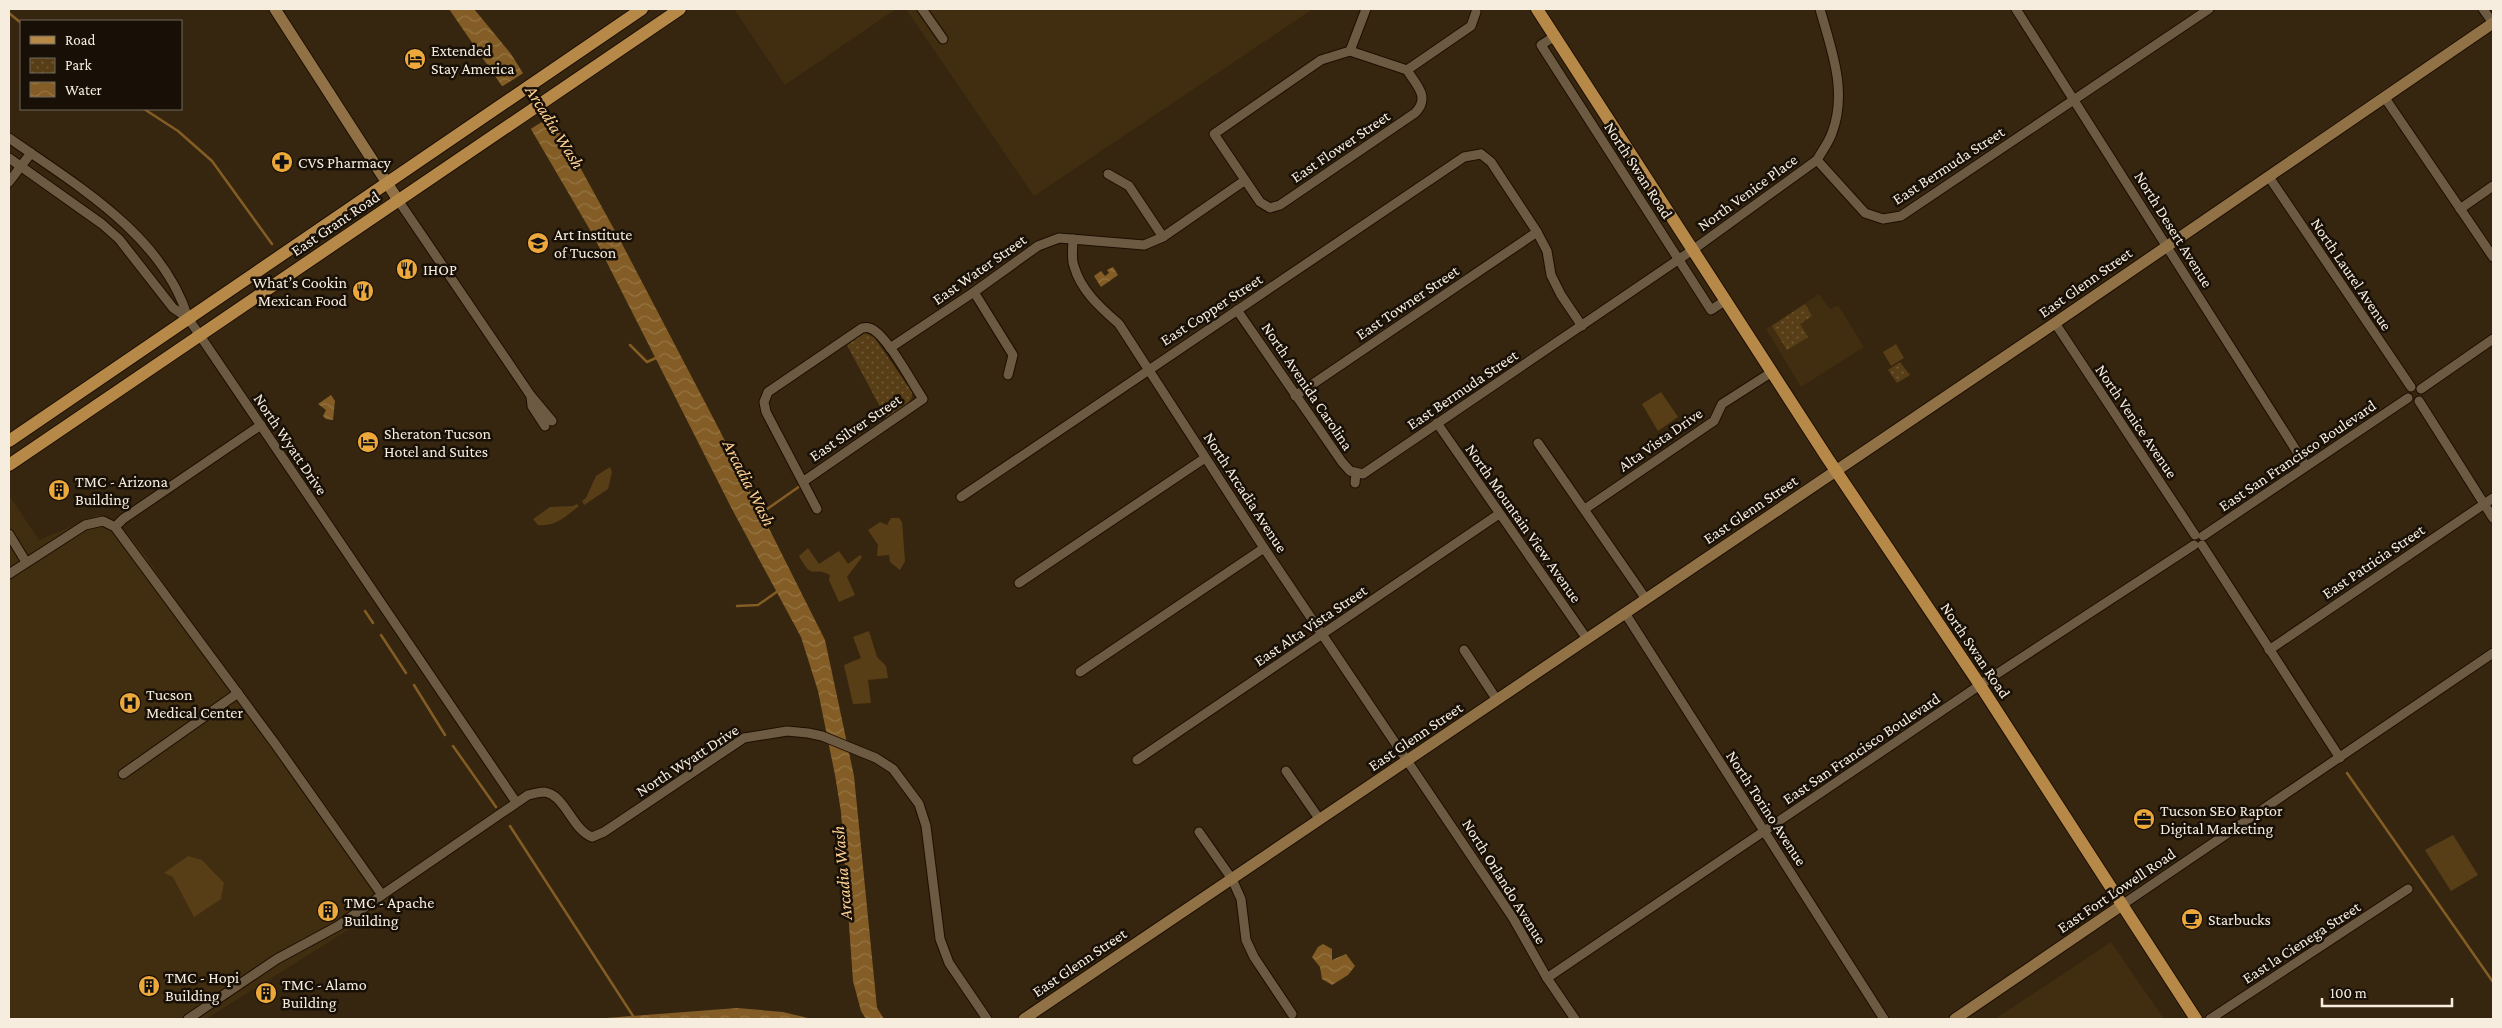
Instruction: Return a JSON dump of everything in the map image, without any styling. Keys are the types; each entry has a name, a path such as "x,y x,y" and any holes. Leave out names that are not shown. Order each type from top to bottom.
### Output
{"main road":[{"name":"East Grant Road","path":"9,441 642,9"},
{"name":"East Grant Road","path":"9,465 680,9"},
{"name":"North Swan Road","path":"1537,9 1836,471 1980,685 2196,1019"}],"street":[{"path":"275,9 387,184 530,396 532,406 548,423"},
{"path":"922,9 943,39"},
{"path":"1350,51 1366,9"},
{"path":"1817,160 1832,133 1840,100 1836,70 1820,9"},
{"name":"North Desert Avenue","path":"2016,9 2306,466"},
{"name":"East Bermuda Street","path":"1817,160 1865,213 1883,219 1901,216 2209,9"},
{"path":"2484,9 2493,23"},
{"path":"1244,181 1214,134 1321,60 1350,51 1407,70 1472,26 1476,12"},
{"name":"East Glenn Street","path":"1031,1017 1408,759 2055,323 2166,245 2269,177 2493,23"},
{"name":"North Swan Road","path":"1555,36 1541,45 1678,260 1711,310 1726,300"},
{"name":"East Flower Street","path":"1244,181 1263,205 1274,208 1415,113 1422,106 1423,99 1407,70"},
{"path":"2384,98 2493,257"},
{"name":"North Wyatt Drive","path":"9,138 119,216 135,231 182,297 188,318 516,802"},
{"name":"East Copper Street","path":"961,497 1464,157 1482,149 1536,232"},
{"path":"9,182 31,153"},
{"path":"9,158 102,224 119,239 173,308 188,318"},
{"name":"North Venice Place","path":"1694,249 1817,160"},
{"path":"1108,174 1129,186 1163,237"},
{"name":"North Laurel Avenue","path":"2269,177 2411,387"},
{"name":"East Water Street","path":"890,348 974,292 1038,246 1059,238 1144,244 1163,237 1244,181"},
{"path":"2460,209 2493,186"},
{"path":"1536,232 1547,251 1551,275 1582,326"},
{"name":"East Towner Street","path":"1295,396 1536,232"},
{"name":"North Arcadia Avenue","path":"1073,239 1074,266 1095,303 1119,324 1264,548 1408,759"},
{"name":"East Bermuda Street","path":"1357,473 1371,470 1437,423 1694,249"},
{"path":"974,292 1013,355 1008,375"},
{"name":"North Avenida Carolina","path":"1237,310 1346,467 1357,473"},
{"name":"North Venice Avenue","path":"2055,323 2199,540 2340,758"},
{"path":"817,509 804,481 766,412 764,402 768,392 862,328 870,328 878,333 890,348"},
{"path":"2421,389 2493,340"},
{"name":"East Silver Street","path":"804,481 923,399 890,348"},
{"name":"Alta Vista Drive","path":"1585,509 1714,421 1722,404 1772,372"},
{"path":"2419,401 2414,402 2408,398 2407,392 2411,387 2417,386 2421,389"},
{"path":"2419,401 2422,396 2421,389"},
{"name":"East San Francisco Boulevard","path":"1547,978 2408,398"},
{"path":"2419,401 2493,518"},
{"name":"North Mountain View Avenue","path":"1437,423 1587,638"},
{"path":"115,527 128,515 260,425"},
{"path":"1538,443 1646,599"},
{"path":"1019,583 1205,458"},
{"path":"1355,483 1357,473"},
{"name":"East Patricia Street","path":"2270,650 2493,498"},
{"name":"East Alta Vista Street","path":"1137,760 1499,514"},
{"path":"9,574 85,525 103,521 115,527 382,895"},
{"path":"9,534 26,562"},
{"path":"1080,672 1264,548"},
{"name":"North Torino Avenue","path":"1625,613 1684,708 1766,831 1831,938 1884,1019"},
{"path":"1464,650 1497,700"},
{"name":"East Fort Lowell Road","path":"1955,1019 2493,653"},
{"path":"123,774 238,694"},
{"name":"North Wyatt Drive","path":"188,1019 277,959 338,926 528,794 545,792 558,799 583,834 592,837 604,832 744,738 787,731 822,736 854,748 893,769 919,804 926,826 940,939 949,963 987,1019"},
{"name":"North Orlando Avenue","path":"1408,759 1513,918 1547,978 1575,1019"},
{"path":"1286,771 1320,820"},
{"path":"1199,832 1232,879 1241,899 1246,940 1254,957 1292,1014"},
{"name":"East la Cienega Street","path":"2210,1019 2408,889"}],"shaded area":[{"path":"734,9 896,9 785,85"},
{"path":"906,9 1313,9 1034,196"},
{"path":"1819,294 1830,309 1838,305 1864,347 1801,387 1766,329"},
{"name":"Tucson Medical Center","path":"9,495 39,540 98,515 117,522 146,556 177,603 325,803 393,902 206,1019 9,1019"},
{"path":"2111,942 2164,1019 1995,1019"}],"green space":[{"path":"1805,304 1812,316 1800,324 1808,337 1787,350 1772,326"},
{"path":"865,333 874,337 912,392 912,397 907,404 886,418 847,345"},
{"path":"1896,344 1904,358 1891,366 1883,352"},
{"path":"1900,362 1910,375 1897,383 1888,370"},
{"path":"1661,392 1678,417 1658,431 1642,404"},
{"path":"610,467 612,472 608,489 584,505 582,501 586,498 596,476"},
{"path":"577,504 579,506 555,523 538,525 533,519 550,507 573,506"},
{"path":"891,518 899,518 902,522 905,561 900,570 890,562 889,555 877,556 878,545 868,530 880,522 887,525"},
{"path":"808,548 819,564 839,551 848,564 860,555 862,557 847,577 855,595 839,602 829,580 830,575 820,571 810,571 799,556"},
{"path":"869,631 877,657 886,666 888,678 868,680 871,703 853,704 844,665 861,658 853,637"},
{"path":"2453,835 2478,875 2451,891 2425,850"},
{"path":"188,856 202,860 224,883 221,899 194,917 173,877 164,873"}],"water":[{"name":"Arcadia Wash","path":"449,9 474,9 511,54 565,140 620,240 719,429 825,640 854,776 877,1008 884,1019 866,1019 861,1011 853,981 841,812 818,691 801,637 733,511 593,235 528,124"},
{"path":"1113,267 1118,275 1101,287 1094,276 1101,271 1105,276 1109,273 1107,270"},
{"path":"331,395 335,401 333,420 326,419 323,416 326,410 318,404"},
{"path":"1323,944 1332,949 1332,960 1346,954 1355,966 1348,975 1332,985 1322,979 1320,967 1312,957 1318,947"},
{"path":"737,1008 783,1012 812,1019 593,1019"}],"pier":[{"path":"525,72 553,115 529,130 501,87"}],"waterway":[{"path":"9,13 20,22"},
{"path":"146,110 178,131 212,161 272,244"},
{"path":"630,345 647,362 658,357"},
{"path":"760,514 800,486"},
{"path":"737,606 758,605 778,591"},
{"path":"365,611 373,623"},
{"path":"381,635 406,673"},
{"path":"414,685 445,735"},
{"path":"453,746 496,807"},
{"path":"2347,773 2493,982"},
{"path":"510,826 635,1019"}],"place":[{"name":"Extended Stay America","path":"415,59"},
{"name":"CVS Pharmacy","path":"282,162"},
{"name":"Art Institute of Tucson","path":"538,243"},
{"name":"IHOP","path":"407,269"},
{"name":"What’s Cookin Mexican Food","path":"363,291"},
{"name":"Sheraton Tucson Hotel and Suites","path":"368,442"},
{"name":"TMC - Arizona Building","path":"59,490"},
{"name":"Tucson Medical Center","path":"130,703"},
{"name":"Tucson SEO Raptor Digital Marketing","path":"2144,819"},
{"name":"TMC - Apache Building","path":"328,911"},
{"name":"Starbucks","path":"2192,919"},
{"name":"TMC - Hopi Building","path":"149,986"},
{"name":"TMC - Alamo Building","path":"266,993"}]}
